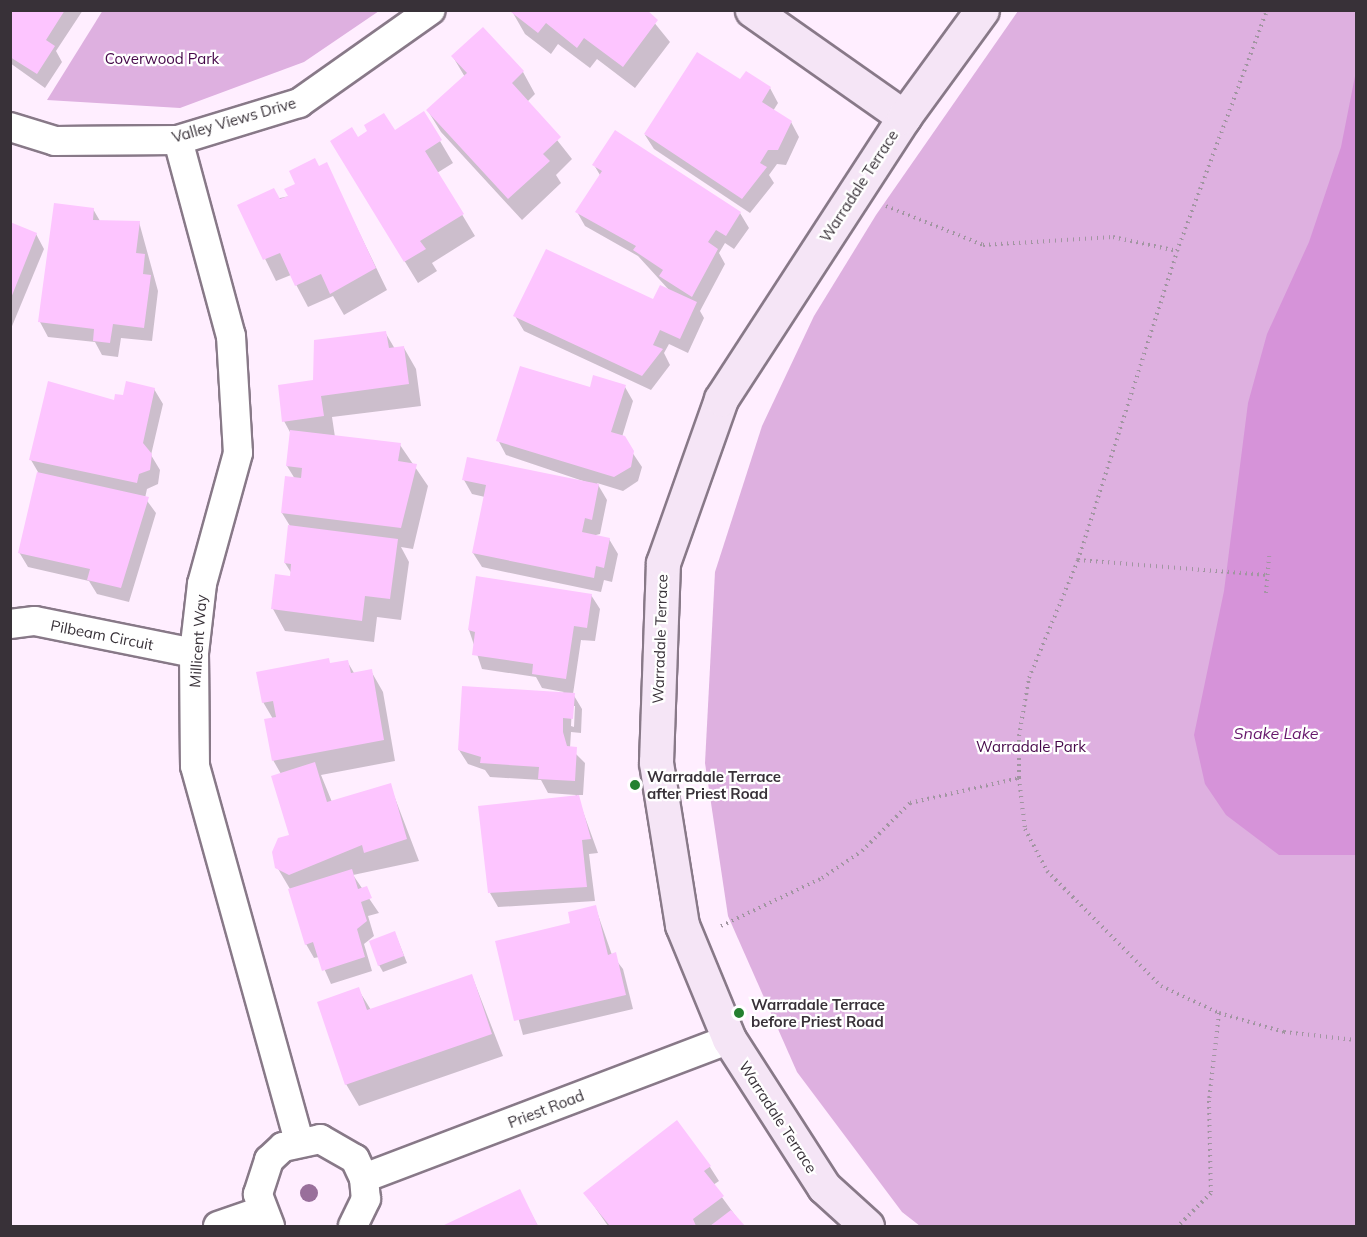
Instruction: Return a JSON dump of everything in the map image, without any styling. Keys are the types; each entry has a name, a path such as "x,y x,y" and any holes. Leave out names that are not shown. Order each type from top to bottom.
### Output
{"street":[{"name":"Valley Views Drive","path":"10,127 55,141 178,140 299,103 431,10"},
{"path":"752,10 904,117"},
{"name":"Warradale Terrace","path":"867,1227 824,1187 729,1040 689,942 656,762 663,563 721,399 904,117 982,10"},
{"name":"Millicent Way","path":"178,140 231,336 238,453 202,584 194,653 195,766 299,1140"},
{"name":"Pilbeam Circuit","path":"10,624 34,621 194,653"},
{"name":"Priest Road","path":"364,1178 729,1040"},
{"path":"218,1227 266,1219 258,1194 269,1160 299,1140 320,1139 340,1146 356,1160 364,1178 366,1198 353,1227"}],"path":[{"path":"1267,10 1177,250 1078,560 1029,678 1019,736 1019,778 1024,829 1047,872 1161,986 1219,1013 1284,1032 1356,1040"},
{"path":"856,191 936,230 983,245 1113,237 1177,250"},
{"path":"1266,593 1269,556"},
{"path":"1078,560 1267,574"},
{"path":"689,942 822,878 862,851 910,804 1019,778"},
{"path":"1178,1227 1210,1193 1209,1101 1219,1013"}],"green space":[{"name":"Coverwood Park","path":"103,10 379,11 304,62 180,108 47,100"},
{"name":"Warradale Park","path":"1018,11 1356,11 1356,1226 920,1226 902,1212 797,1072 728,916 705,763 715,572 762,426 814,316 876,215"}],"water":[{"name":"Snake Lake","path":"1356,71 1356,855 1279,855 1226,815 1205,784 1194,735 1224,591 1248,403 1267,334 1309,242 1341,147"}],"building":[{"path":"10,10 65,10 46,40 55,46 37,74 10,57"},
{"path":"647,10 658,20 623,67 584,38 577,48 546,23 538,33 511,12"},
{"path":"483,27 524,71 512,83 561,137 543,154 550,161 508,199 426,110 467,73 451,56"},
{"path":"697,52 740,79 746,71 771,87 762,102 792,121 778,150 768,150 760,163 767,167 742,199 644,134"},
{"path":"424,111 442,140 425,151 464,214 420,241 426,249 404,262 330,141 352,127 358,137 367,131 364,125 384,113 395,130"},
{"path":"615,130 741,212 726,236 716,230 708,242 718,249 692,297 659,276 663,270 633,250 636,246 575,212 602,171 592,165"},
{"path":"315,158 319,166 327,162 376,268 330,294 321,274 295,286 280,253 263,260 237,205 274,188 280,199 288,196 284,189 295,184 289,171"},
{"path":"54,203 94,208 93,220 140,221 136,253 145,254 143,274 151,275 144,328 113,324 110,343 93,341 94,329 38,322"},
{"path":"10,222 37,233 11,298 10,298"},
{"path":"546,249 653,299 660,285 697,302 680,339 660,330 653,345 663,349 642,376 513,316"},
{"path":"386,331 389,348 404,346 409,384 321,396 324,416 282,422 278,385 313,380 314,340"},
{"path":"520,366 590,387 593,375 626,385 611,432 625,436 634,451 631,467 614,477 496,441"},
{"path":"48,381 114,400 115,394 123,395 126,381 155,388 143,443 152,454 150,470 139,474 137,483 29,460"},
{"path":"290,430 401,443 398,461 417,464 401,528 281,513 285,476 301,478 302,468 286,466"},
{"path":"467,457 599,484 592,520 585,518 582,532 610,538 604,568 596,566 594,578 472,553 486,485 462,480"},
{"path":"37,472 149,497 121,588 87,580 90,569 18,553"},
{"path":"288,525 398,539 390,599 365,596 362,621 271,609 275,574 290,576 291,564 284,563"},
{"path":"476,576 592,594 587,628 574,626 566,679 532,674 533,664 472,655 475,632 468,630"},
{"path":"329,658 330,663 348,660 351,673 372,669 384,740 272,761 264,719 276,717 273,701 262,703 256,672"},
{"path":"462,686 575,693 573,719 563,718 563,732 567,746 577,747 575,781 538,779 539,767 480,763 481,757 458,750"},
{"path":"315,762 327,802 391,783 407,839 364,853 362,845 289,875 275,868 272,852 278,838 289,835 271,776"},
{"path":"579,795 591,839 582,840 587,887 488,893 478,806"},
{"path":"352,869 358,889 367,886 372,898 361,902 367,921 357,929 365,957 322,971 313,942 305,945 288,889"},
{"path":"596,905 608,955 616,952 626,995 514,1021 495,941 570,923 568,912"},
{"path":"395,931 404,956 378,966 369,941"},
{"path":"472,974 492,1034 345,1085 317,1002 359,987 367,1010"},
{"path":"677,1120 711,1166 704,1171 724,1196 693,1219 696,1226 610,1226 583,1193"},
{"path":"520,1189 538,1226 442,1226"},
{"path":"731,1210 745,1226 710,1226"}],"place":[{"name":"Warradale Terrace after Priest Road","path":"635,785"},
{"name":"Warradale Terrace before Priest Road","path":"739,1013"}]}
